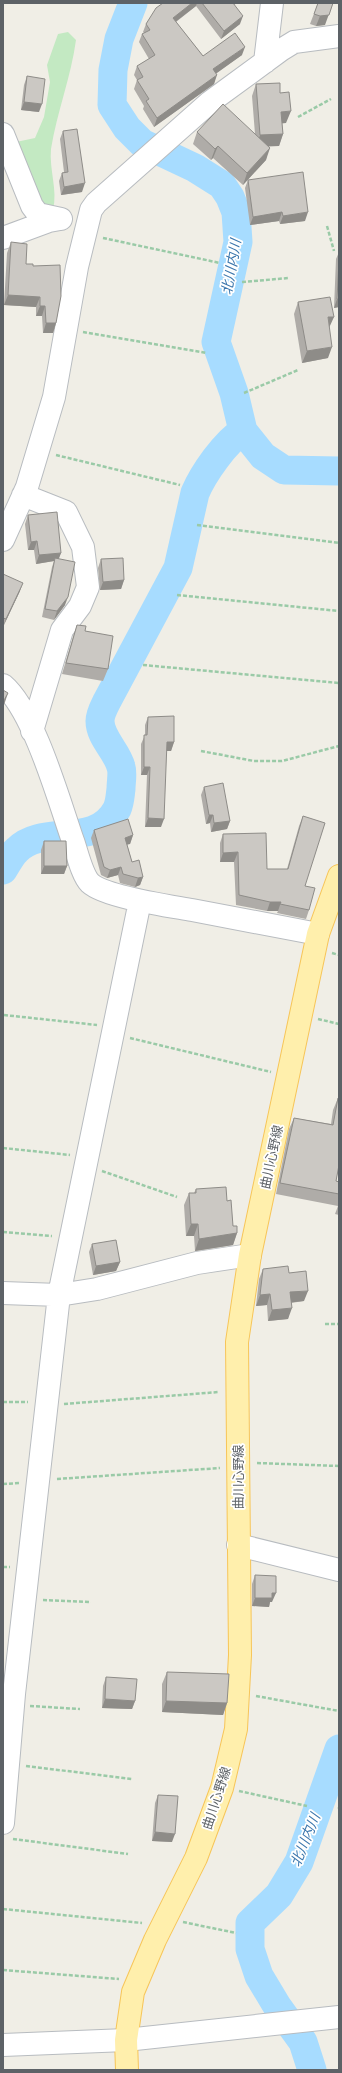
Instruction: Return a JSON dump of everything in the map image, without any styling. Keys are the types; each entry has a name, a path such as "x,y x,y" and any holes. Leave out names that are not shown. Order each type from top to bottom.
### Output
{"main road":[{"name":"曲川心野線","path":"127,2070 126,2040 133,1992 155,1940 196,1858 222,1788 236,1729 240,1655 237,1342 250,1255 318,934 339,876"}],"street":[{"path":"265,62 272,3"},
{"path":"3,540 23,495 54,397 77,267 92,227 96,203 210,102 294,42 339,36"},
{"path":"3,134 32,206 38,214 92,227"},
{"path":"3,238 49,221 61,219"},
{"path":"23,495 66,512 82,547 88,587 80,606 62,630 32,731"},
{"path":"3,685 12,692 47,764 80,862 90,882 101,889 140,901 318,934"},
{"path":"6,1830 14,1687 59,1295 140,901"},
{"path":"3,1293 59,1295 97,1289 197,1263 250,1255"},
{"path":"238,1545 339,1570"},
{"path":"3,2045 126,2040 339,2017"}],"path":[{"path":"298,117 331,99"},
{"path":"327,226 334,251"},
{"path":"92,227 220,263"},
{"path":"242,282 289,278"},
{"path":"77,331 207,353"},
{"path":"244,393 298,370"},
{"path":"52,454 180,485"},
{"path":"198,525 339,543"},
{"path":"177,594 339,611"},
{"path":"142,665 339,683"},
{"path":"201,751 254,761 282,761 339,746"},
{"path":"4,1015 104,1026"},
{"path":"315,1018 339,1024"},
{"path":"123,1036 272,1073"},
{"path":"3,1148 76,1156"},
{"path":"95,1168 177,1197"},
{"path":"3,1232 53,1236"},
{"path":"325,1324 339,1324"},
{"path":"63,1404 223,1392"},
{"path":"3,1402 33,1402"},
{"path":"256,1463 339,1466"},
{"path":"54,1479 224,1468"},
{"path":"3,1484 25,1483"},
{"path":"39,1599 91,1602"},
{"path":"249,1695 339,1711"},
{"path":"28,1706 80,1710"},
{"path":"24,1766 132,1779"},
{"path":"237,1790 307,1806"},
{"path":"6,1830 128,1854"},
{"path":"3,1909 143,1923"},
{"path":"176,1920 236,1933"},
{"path":"3,1970 123,1980"}],"green space":[{"path":"68,32 76,40 51,149 51,165 55,195 53,210 41,210 33,189 32,177 18,170 16,142 35,138 44,117 50,82 47,65 58,34"}],"building":[{"path":"163,3 192,3 173,18 203,56 235,33 245,47 213,69 217,75 157,118 146,101 149,99 137,80 143,77 137,66 155,55 142,34 150,30 146,24 156,8"},
{"path":"202,3 233,3 243,16 224,31"},
{"path":"318,3 333,3 329,15 320,16 314,14"},
{"path":"27,76 45,79 42,104 24,102"},
{"path":"280,83 280,93 289,92 291,111 281,112 283,134 260,135 256,84"},
{"path":"223,104 270,148 247,173 218,146 215,149 197,132"},
{"path":"77,129 85,183 64,187 62,173 68,172 63,131"},
{"path":"303,172 308,212 283,216 282,212 253,217 248,180"},
{"path":"11,242 27,244 26,264 33,264 33,266 60,265 61,296 56,323 46,323 45,306 40,306 40,297 8,295"},
{"path":"339,261 339,299 337,299"},
{"path":"330,297 334,317 328,317 332,347 307,351 298,302"},
{"path":"57,512 61,553 39,555 37,541 31,542 28,515"},
{"path":"55,558 75,562 68,597 57,611 45,609"},
{"path":"123,558 124,580 103,582 101,559"},
{"path":"3,574 23,583 6,619 3,618"},
{"path":"77,625 86,626 85,631 113,636 108,669 66,663"},
{"path":"3,690 8,693 3,702"},
{"path":"174,716 174,742 167,742 164,819 148,818 150,767 144,767 144,735 147,735 148,717"},
{"path":"223,783 230,821 214,823 213,815 209,815 204,787"},
{"path":"303,816 325,823 305,886 315,888 309,910 280,904 281,902 270,902 239,895 238,852 223,853 223,834 266,833 267,869 288,869"},
{"path":"128,819 133,835 125,838 132,862 139,860 143,877 138,878 123,874 121,867 110,870 104,867 94,830"},
{"path":"44,841 66,841 67,866 44,866"},
{"path":"338,1098 339,1165 336,1181 339,1182 339,1194 280,1183 294,1118 333,1125"},
{"path":"226,1187 227,1201 231,1200 233,1226 237,1226 237,1233 199,1239 198,1224 191,1224 189,1193 196,1193 196,1189"},
{"path":"116,1240 120,1262 96,1266 92,1244"},
{"path":"288,1266 289,1273 306,1271 308,1291 290,1292 292,1308 272,1310 270,1294 260,1295 263,1269"},
{"path":"255,1575 276,1576 276,1593 272,1593 272,1598 255,1598"},
{"path":"167,1672 229,1674 227,1703 166,1701"},
{"path":"106,1677 137,1679 135,1701 105,1699"},
{"path":"158,1795 178,1796 175,1834 155,1832"}],"waterway":[{"name":"北川内川","path":"133,3 119,39 113,70 112,105 127,128 142,143 195,168 222,185 230,197 236,212 238,242 216,342 234,393 243,431 263,456 284,470 339,471"},
{"path":"3,870 15,852 28,842 40,838 83,833 96,829 107,821 117,809 121,789 122,769 116,755 103,733 100,721 101,713 178,568 195,493 199,485 222,450 243,431"},
{"name":"北川内川","path":"312,2070 303,2042 277,2006 259,1976 250,1949 250,1923 279,1895 299,1862 339,1749"}]}
